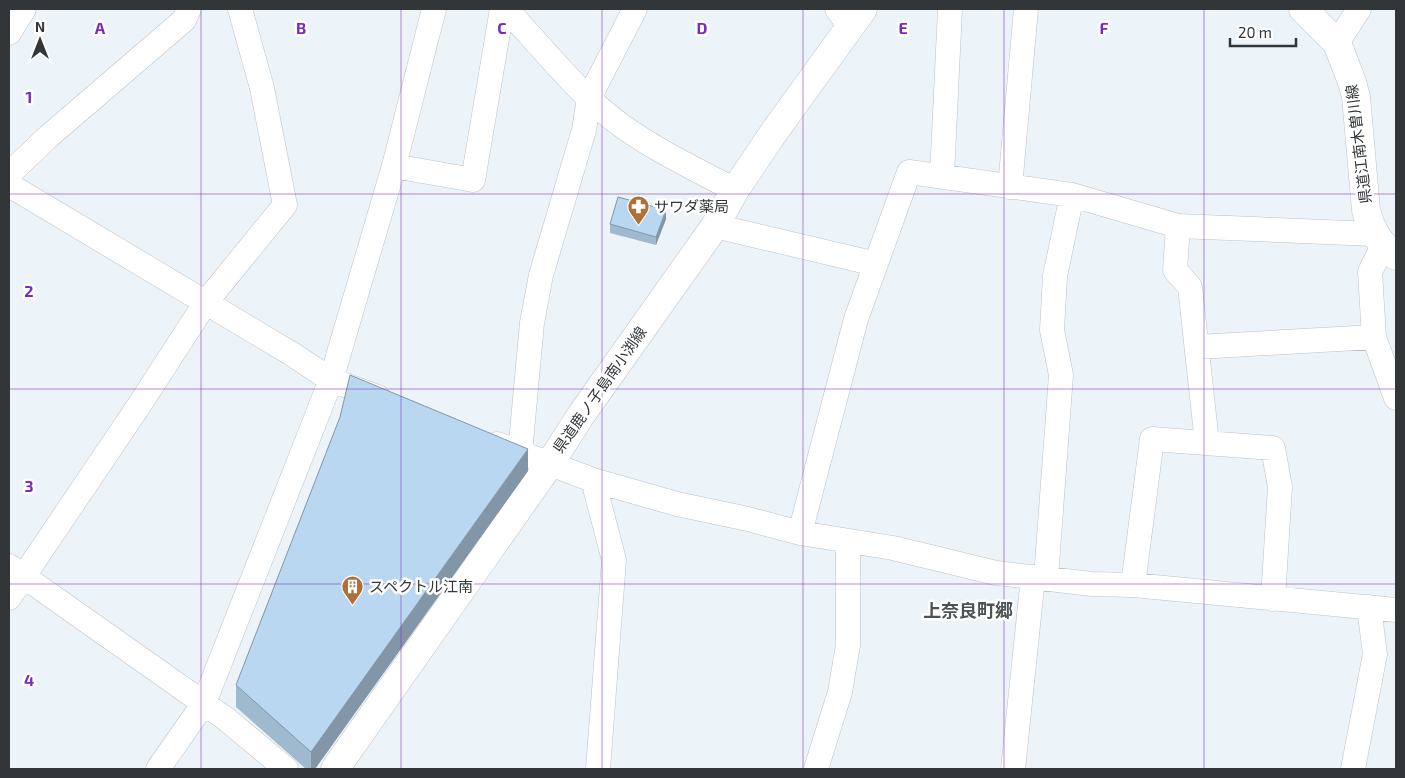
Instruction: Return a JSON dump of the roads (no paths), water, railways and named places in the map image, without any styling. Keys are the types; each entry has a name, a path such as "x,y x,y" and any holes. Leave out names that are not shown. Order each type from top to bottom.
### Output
{"main road":[{"name":"県道江南木曽川線","path":"1304,9 1337,43 1346,64 1356,97 1366,210 1385,245"},
{"name":"県道鹿ノ子島南小渕線","path":"336,769 549,465 581,415 715,226 735,190 850,15"}],"street":[{"path":"9,33 24,9"},
{"path":"9,174 49,136 184,20 189,9"},
{"path":"9,598 16,571 140,404 206,302 285,205 262,88 240,9"},
{"path":"158,769 204,703 331,380 394,166 434,9"},
{"path":"394,166 473,180 502,9"},
{"path":"506,9 589,98 622,125 675,158 735,190"},
{"path":"520,453 532,324 541,275 584,130 589,98 635,9"},
{"path":"942,176 950,9"},
{"path":"1010,187 1026,9"},
{"path":"1337,43 1359,9"},
{"path":"800,533 856,320 909,172 1072,195 1178,226 1385,245 1370,272 1374,337 1396,398"},
{"path":"9,185 292,354 331,380 396,404"},
{"path":"1013,769 1039,578 1061,375 1052,330 1055,276 1072,195"},
{"path":"715,226 876,264"},
{"path":"1178,226 1175,270 1190,287 1208,444"},
{"path":"1197,347 1374,337"},
{"path":"476,436 593,480 677,504 748,519 800,533 893,548 996,573 1092,584 1133,585 1396,610"},
{"path":"1133,585 1152,440 1273,448 1280,487 1273,599"},
{"path":"593,480 614,560 598,769"},
{"path":"816,769 840,692 848,645 848,541"},
{"path":"16,571 226,718 286,769"},
{"path":"1353,769 1375,654 1369,607"}],"place":[{"name":"サワダ薬局","path":"638,226"},
{"name":"スペクトル江南","path":"353,606"}],"district":[{"name":"上奈良町郷","path":"968,611"}]}
